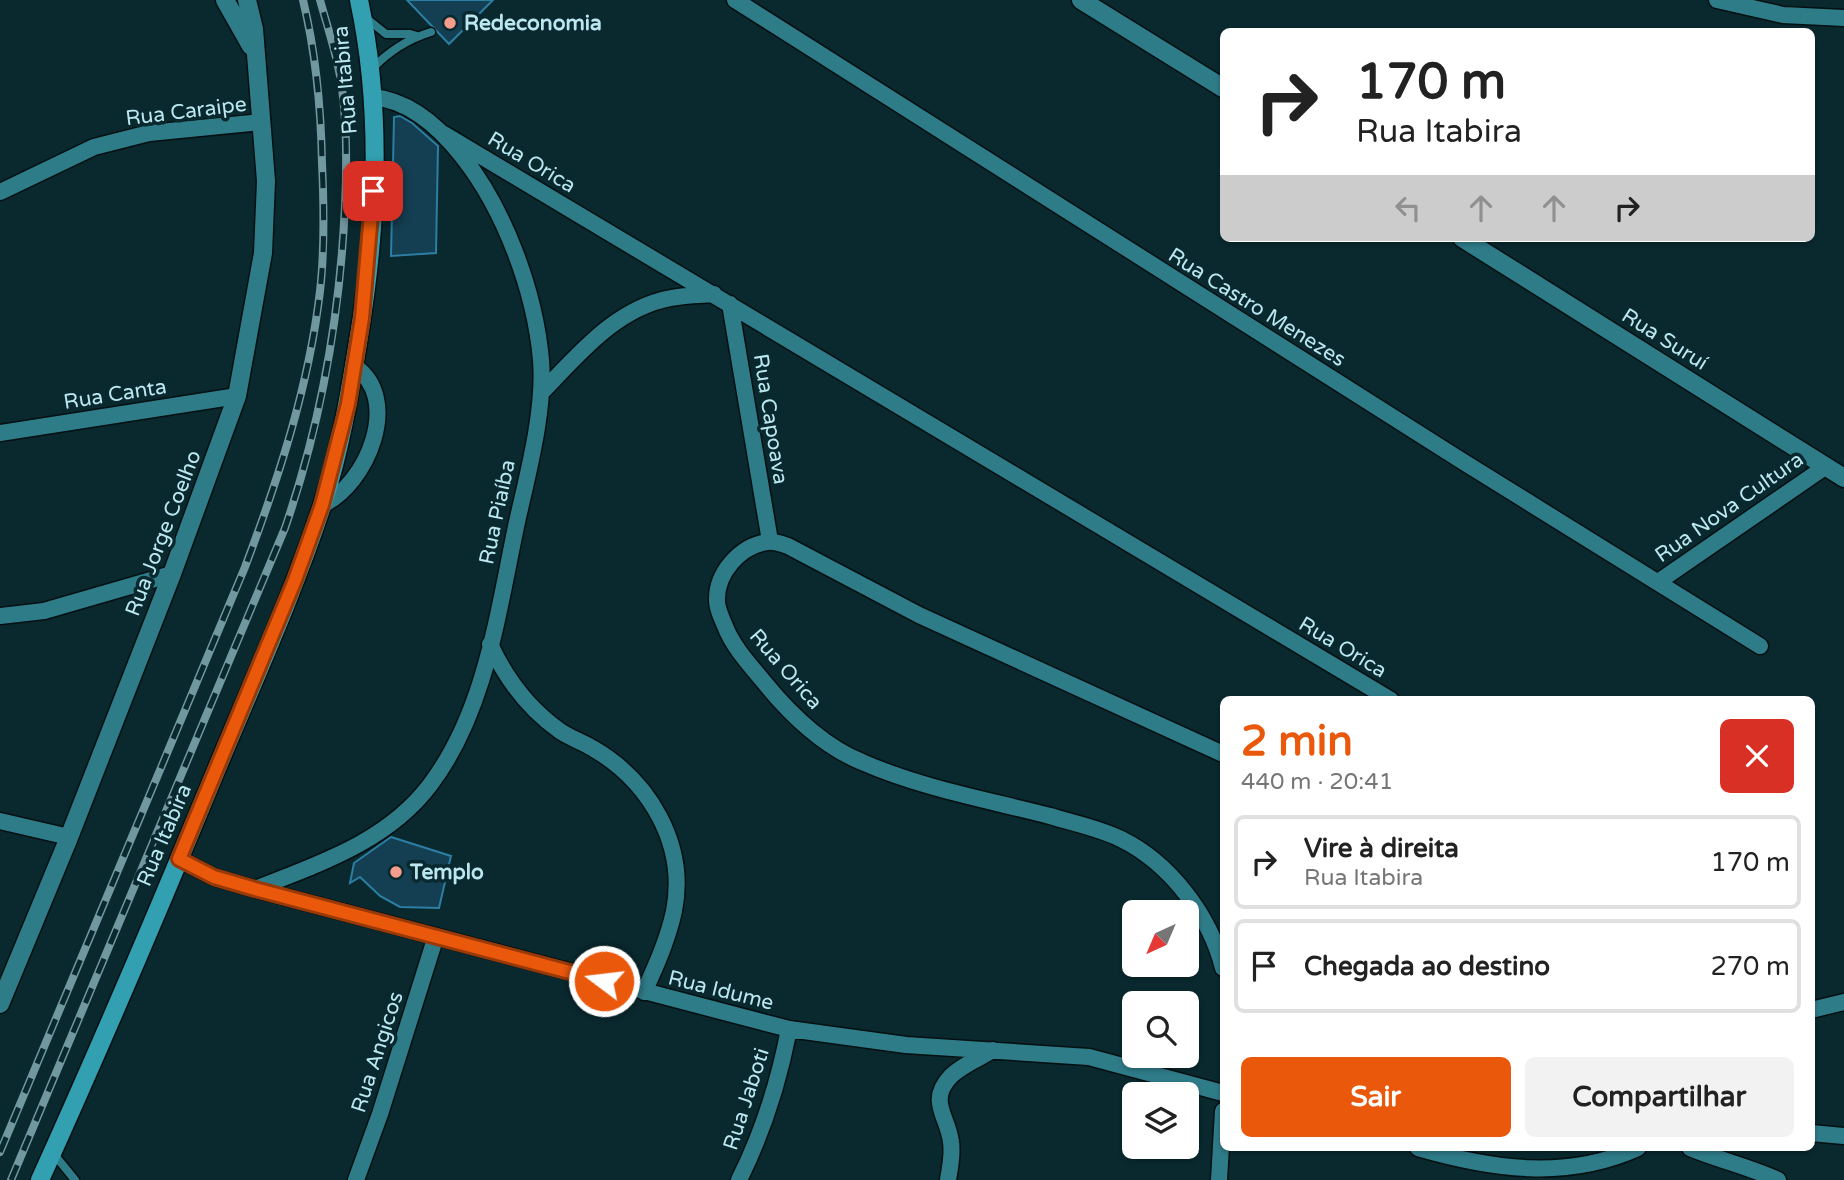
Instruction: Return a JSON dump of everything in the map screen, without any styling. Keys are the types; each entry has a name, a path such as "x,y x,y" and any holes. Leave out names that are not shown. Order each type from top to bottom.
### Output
{"main road":[{"name":"Rua Itabira","path":"40,1180 179,859 295,580 322,505 339,443 362,318 373,210 372,97 361,7"}],"street":[{"path":"225,0 256,54"},
{"name":"Rua Jorge Coelho","path":"0,1004 172,574 237,396 263,253 266,181 254,29 247,0"},
{"name":"Rua Castro Menezes","path":"735,0 1450,454 1760,646"},
{"path":"1081,0 1220,86"},
{"path":"1717,0 1783,15 1844,18"},
{"name":"Rua Piaíba","path":"255,889 363,844 401,816 428,788 453,753 471,709 491,645 542,392 541,359 532,311 516,253 481,180 444,134 404,105 393,100 372,97"},
{"name":"Rua Caraipe","path":"0,192 94,147 149,133 262,122"},
{"name":"Rua Orica","path":"444,134 1384,696"},
{"name":"Rua Suruí","path":"1468,242 1844,478"},
{"path":"542,392 603,330 639,309 670,298 714,294"},
{"name":"Rua Capoava","path":"730,304 770,541"},
{"path":"322,505 333,500 354,480 372,443 377,420 376,393 366,376 354,366"},
{"name":"Rua Canta","path":"0,433 237,396"},
{"name":"Rua Nova Cultura","path":"1658,582 1825,467"},
{"path":"770,541 788,545 919,615 1220,753"},
{"name":"Rua Orica","path":"770,541 752,546 733,561 719,580 717,603 726,629 742,656 780,702 816,734 860,762 911,780 1087,827 1122,839 1154,862 1181,888 1202,917 1220,957"},
{"path":"0,616 44,611 172,574"},
{"path":"491,645 502,669 536,711 562,732 594,749 624,771 652,801 668,835 676,870 674,910 663,949 644,992"},
{"path":"0,821 69,837"},
{"name":"Rua Idume","path":"179,859 214,877 255,889 789,1029 906,1045 1089,1057 1220,1092"},
{"name":"Rua Angicos","path":"356,1180 380,1114 436,936"},
{"path":"1815,1009 1844,1002"},
{"name":"Rua Jaboti","path":"739,1180 769,1109 789,1029"},
{"path":"948,1180 951,1139 939,1105 942,1088 953,1075 993,1050"},
{"path":"1815,1133 1844,1136"},
{"path":"1219,1180 1221,1151"},
{"path":"1429,1151 1511,1173 1541,1178 1570,1177 1598,1171 1634,1151"},
{"path":"1697,1151 1778,1180"}],"lane":[{"path":"361,7 386,34 416,36"},
{"path":"370,71 386,55 416,36 430,32"},
{"path":"53,1153 75,1180"}],"building":[{"name":"Redeconomia","path":"407,0 493,0 449,44"},
{"path":"400,116 438,146 436,253 391,256 394,117"},
{"name":"Templo","path":"391,837 451,856 439,908 400,907 380,896 360,877 350,883 354,863"}],"railway":[{"path":"0,1152 245,567 291,431 315,326 324,227 319,101 303,0"},
{"path":"11,1180 285,528 309,449 327,369 339,288 346,175 342,88 320,0"}],"place":[{"name":"Redeconomia","path":"450,23"},
{"name":"Templo","path":"396,872"}],"route":[{"path":"373,191 362,318 348,404 322,505 295,580 179,859 214,877 255,889 604,981"}]}
